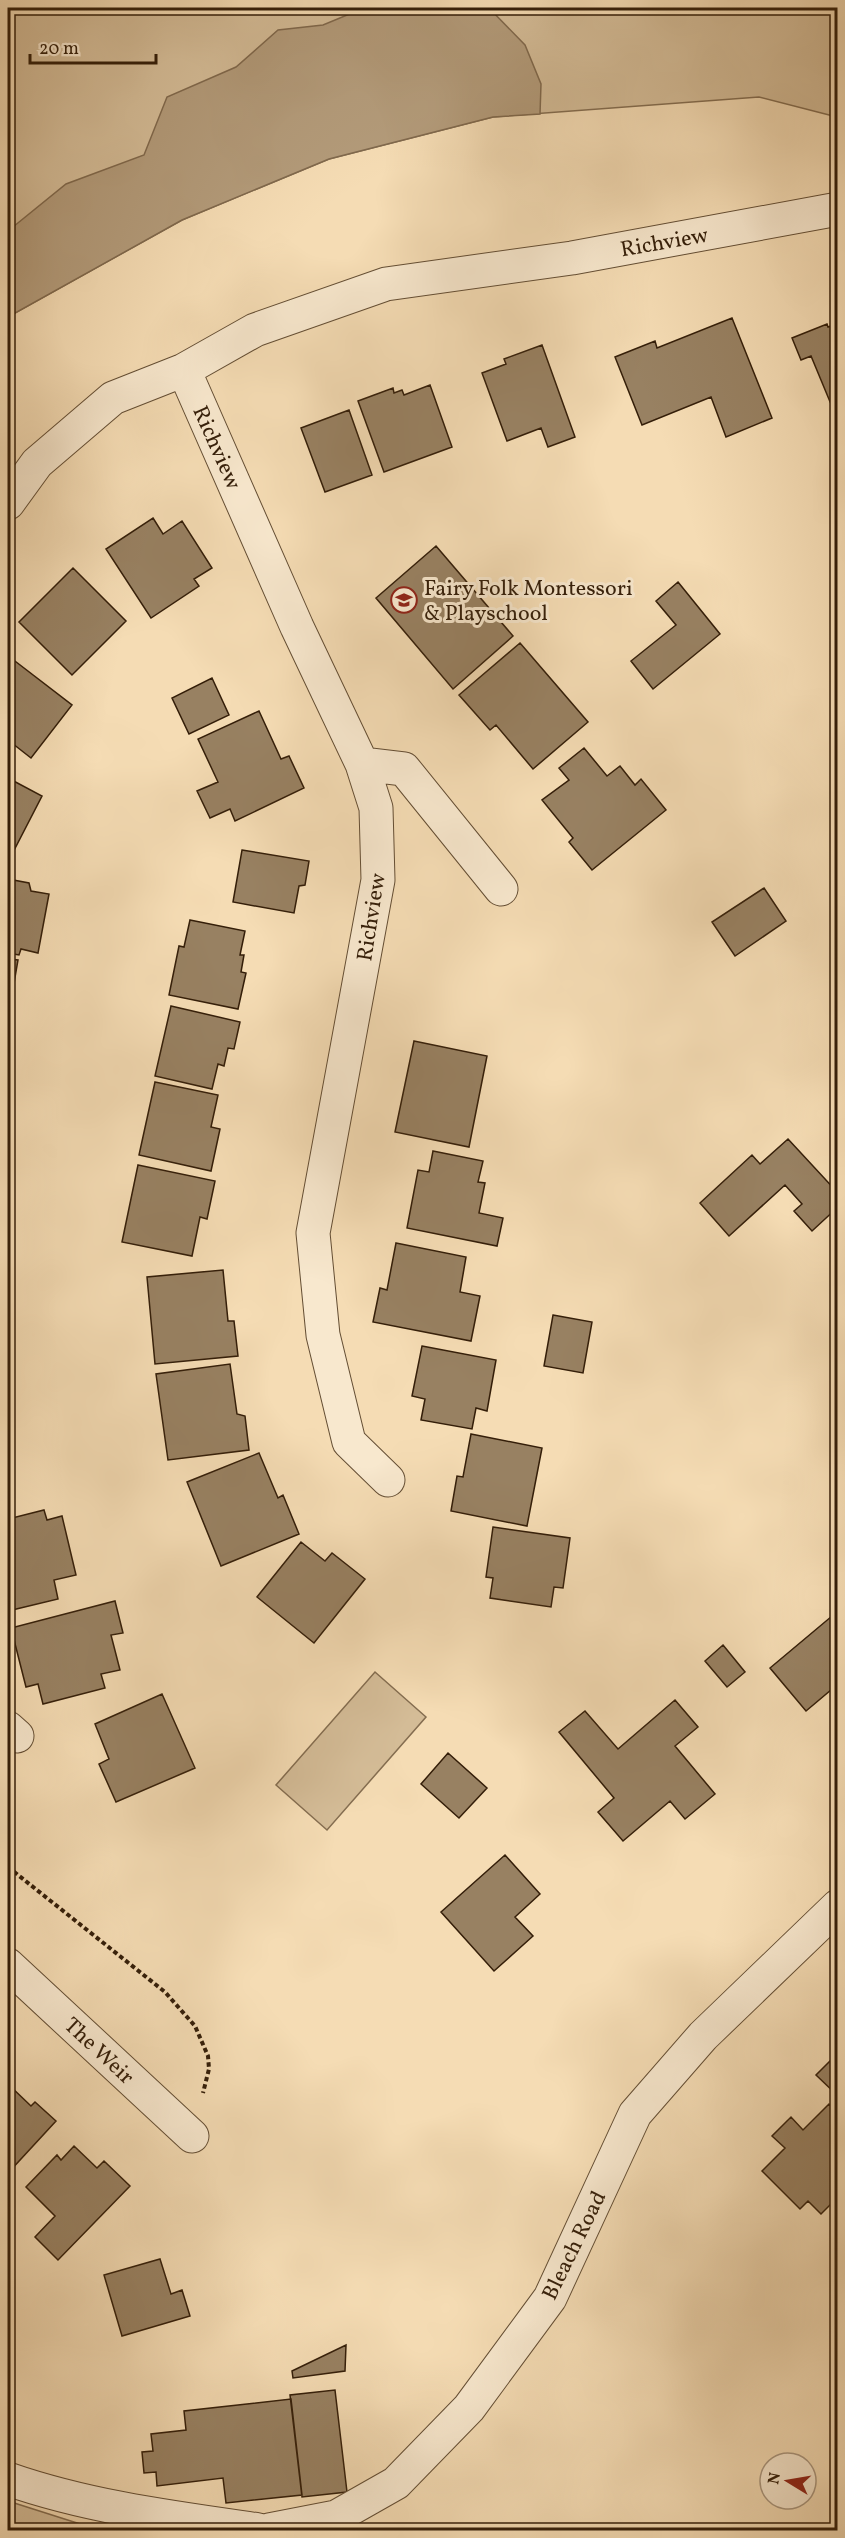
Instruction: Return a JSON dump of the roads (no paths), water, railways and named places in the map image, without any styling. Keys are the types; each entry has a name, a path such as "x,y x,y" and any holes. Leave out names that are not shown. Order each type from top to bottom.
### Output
{"street":[{"name":"Richview","path":"8,503 37,463 113,398 184,370 255,330 386,284 572,258 837,209"},
{"name":"Richview","path":"184,370 297,627 362,764 376,808 378,880 313,1233 323,1335 349,1442 388,1480"},
{"path":"362,764 404,769 501,889"},
{"name":"Bleach Road","path":"269,2530 336,2517 396,2483 469,2408 550,2298 635,2114 703,2036 837,1906"},
{"name":"The Weir","path":"8,1965 192,2136"},
{"path":"8,2479 45,2492 185,2520 259,2530"}],"place":[{"name":"Fairy Folk Montessori & Playschool","path":"404,600"}]}
